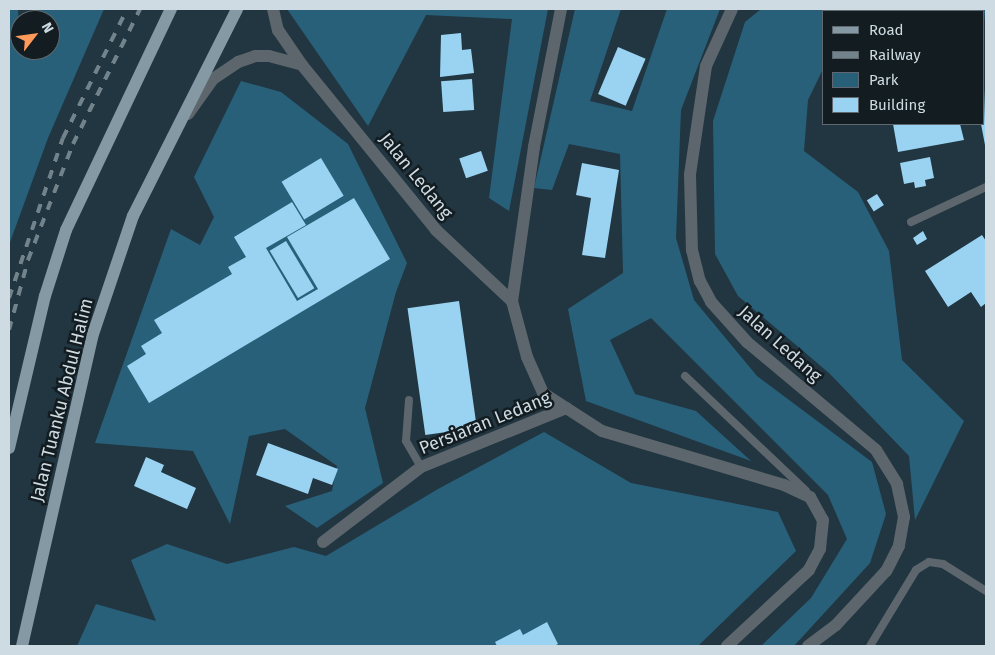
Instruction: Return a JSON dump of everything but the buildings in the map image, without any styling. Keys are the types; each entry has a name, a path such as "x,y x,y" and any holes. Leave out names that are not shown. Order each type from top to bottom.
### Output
{"main road":[{"path":"9,448 45,296 66,230 171,9"},
{"name":"Jalan Tuanku Abdul Halim","path":"22,646 92,337 134,216 237,9"}],"street":[{"name":"Jalan Ledang","path":"273,9 278,30 302,65 436,230 512,301"},
{"path":"561,9 533,156 512,301 527,357 543,393 602,431 784,485 810,497 824,520 820,549 809,570 726,646"},
{"name":"Jalan Ledang","path":"732,9 706,66 694,137 689,218 692,250 700,281 711,302 747,342 876,450 897,484 904,517 899,546 886,571 842,619 808,646"},
{"path":"170,141 213,79 238,62 255,56 269,56 302,65"},
{"name":"Persiaran Ledang","path":"322,542 421,468 566,408"}],"lane":[{"path":"911,222 986,187"},
{"path":"684,376 810,497"},
{"path":"409,400 406,442 421,468"},
{"path":"870,646 916,570 929,562 943,564 986,592"}],"green space":[{"path":"9,9 18,10 10,10 10,60 60,60 60,10 38,10 104,9 48,138 9,245"},
{"path":"287,9 548,9 509,211 489,198 512,19 426,15 368,126"},
{"path":"575,9 621,9 590,101 632,111 667,9 720,9 681,110 676,238 694,300 757,376 872,462 886,514 870,563 794,646 761,646 811,598 847,539 828,495 651,318 610,340 635,394 696,411 751,461 586,401 568,309 623,273 620,154 569,144 552,190 534,188"},
{"path":"761,9 986,9 986,34 985,10 822,10 822,71 808,100 804,151 858,192 889,251 902,360 964,421 915,520 909,456 829,373 738,296 715,254 713,121 745,22"},
{"path":"241,81 281,92 348,144 407,263 396,292 365,408 383,483 317,528 285,506 332,491 337,466 285,429 249,436 230,524 193,451 95,443 171,229 200,245 214,217 194,177"},
{"path":"544,432 631,483 778,512 796,551 698,646 77,646 96,604 156,621 131,560 167,544 227,564 294,547 326,556 438,489"}],"railway":[{"path":"9,298 63,138 127,9"},
{"path":"9,330 28,260 73,144 140,9"}]}
